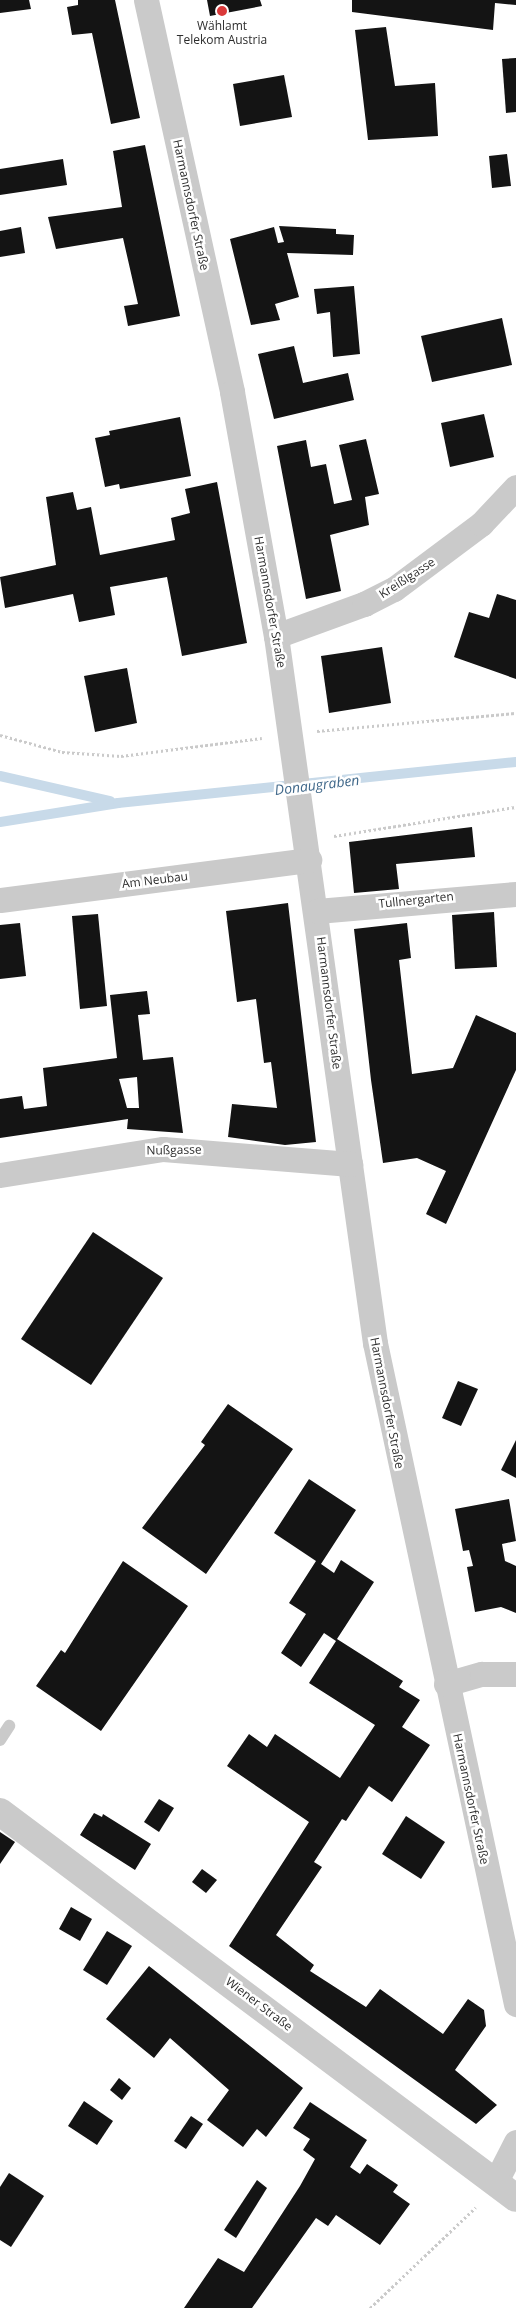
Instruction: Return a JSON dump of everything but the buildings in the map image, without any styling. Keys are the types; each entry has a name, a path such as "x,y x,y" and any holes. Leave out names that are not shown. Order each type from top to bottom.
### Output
{"street":[{"name":"Harmannsdorfer Straße","path":"146,0 232,392 276,636 317,911 375,1343 446,1684 516,2004"},
{"name":"Kreißlgasse","path":"276,636 364,604 394,589 481,524 516,487"},
{"name":"Am Neubau","path":"0,900 307,845"},
{"name":"Tullnergarten","path":"317,911 516,894"},
{"name":"Nußgasse","path":"0,1175 163,1149 350,1164"},
{"path":"446,1684 482,1674 516,1674"},
{"name":"Wiener Straße","path":"0,1812 506,2191"},
{"path":"506,2191 516,2142"}],"lane":[{"path":"0,1740 9,1726"}],"path":[{"path":"0,735 62,752 121,756 291,734 516,713"},
{"path":"307,845 516,807"},
{"path":"370,2308 468,2218 506,2191"}],"waterway":[{"name":"Donaugraben","path":"0,822 118,803 516,762"},
{"name":"Donaugraben","path":"0,776 110,801"}],"place":[{"name":"Wählamt Telekom Austria","path":"222,11"}]}
